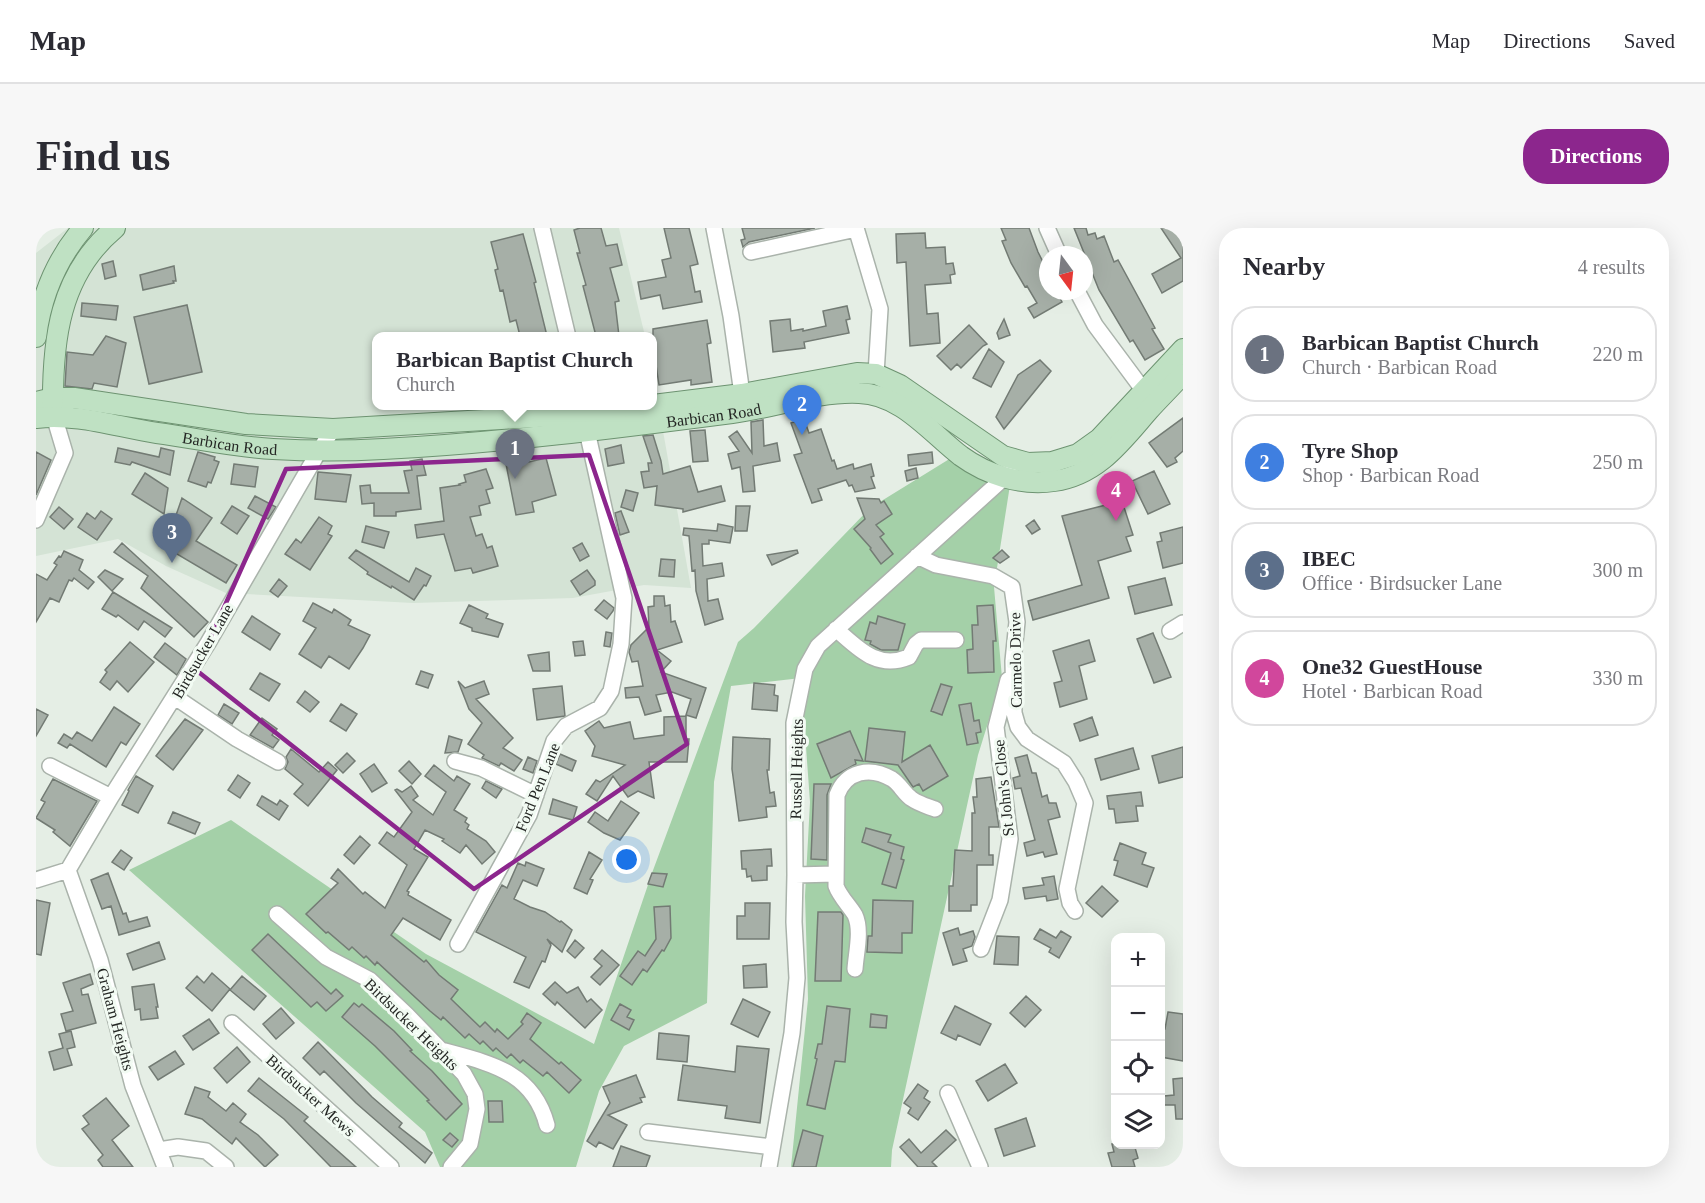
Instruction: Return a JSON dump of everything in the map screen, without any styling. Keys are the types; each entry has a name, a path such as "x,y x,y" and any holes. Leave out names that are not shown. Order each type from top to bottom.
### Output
{"main road":[{"path":"36,337 39,313 49,281 83,228"},
{"path":"45,408 62,307 80,267 102,239 115,228"},
{"name":"Barbican Road","path":"657,404 742,394 857,373 876,374 921,398 988,448 1003,456 1028,463 1052,462 1078,454 1099,439 1183,349"},
{"name":"Barbican Road","path":"45,408 74,398 246,424 333,429 745,411 833,393 876,394 912,415 963,457 985,470 1021,481 1055,481 1080,474 1097,465 1115,450 1183,374"},
{"name":"Barbican Road","path":"45,408 75,417 152,432 271,449 319,451 509,440 586,417 624,410"}],"street":[{"path":"542,228 567,332"},
{"path":"714,228 731,316 742,394"},
{"path":"1047,228 1055,246"},
{"path":"751,252 856,229 880,309 876,374"},
{"path":"1082,300 1095,325 1144,391"},
{"path":"36,520 65,453 45,408"},
{"name":"Ford Pen Lane","path":"458,944 529,815 554,741 566,726 600,708 611,691 621,644 624,598 586,417"},
{"name":"Birdsucker Lane","path":"68,870 208,644 333,429"},
{"name":"Russell Heights","path":"769,1167 792,1033 796,978 794,723 805,669 818,646 1005,477 1016,460"},
{"name":"Carmelo Drive","path":"917,556 936,565 993,576 1012,587 1017,622 1013,662 1014,713 1018,727 1027,739 1064,763 1085,803 1067,889 1074,911"},
{"path":"836,629 875,660 890,661 909,657 921,640 956,640"},
{"name":"St John's Close","path":"981,949 1000,900 1010,838 996,727 1013,662"},
{"path":"175,697 278,762"},
{"path":"455,761 481,768 536,795"},
{"path":"50,766 111,798"},
{"path":"855,969 858,925 855,916 838,893 835,874 837,795 840,787 848,777 858,773 879,772 894,781 914,801 935,809"},
{"path":"36,880 68,870"},
{"name":"Graham Heights","path":"68,870 100,960 134,1086 165,1167"},
{"path":"795,875 835,874"},
{"name":"Birdsucker Heights","path":"277,914 326,957 370,980 464,1074 475,1094 477,1109 470,1144 451,1167"},
{"name":"Birdsucker Mews","path":"232,1023 391,1167"},
{"path":"441,1050 487,1063 526,1084 537,1097 547,1125"},
{"path":"948,1093 980,1167"},
{"path":"648,1132 771,1147"},
{"path":"159,1150 178,1147 206,1151 226,1167"}],"highlighted area":[{"path":"589,455 687,744 474,889 196,670 286,469"}],"shaded area":[{"path":"68,228 619,228 644,332 372,332 372,410 657,410 657,397 691,588 644,585 573,598 413,603 226,593 166,566 118,539 36,556 36,253"}],"green space":[{"path":"951,458 1010,485 994,587 1002,678 978,755 892,1150 891,1167 791,1167 808,999 805,896 810,802 801,678 731,686 714,782 707,1003 624,1046 599,1091 576,1167 440,1167 425,1132 129,870 231,820 426,954 594,1044 652,873 738,642 870,508"}],"building":[{"path":"601,228 606,246 617,244 622,265 610,268 619,301 615,302 619,332 595,332 583,286 586,285 577,253 580,253 574,230"},
{"path":"664,228 689,228 698,264 690,266 695,292 700,291 702,302 663,309 660,295 641,299 638,282 666,277 662,260 671,258"},
{"path":"742,228 815,228 749,242 743,247 741,240 745,239"},
{"path":"1001,228 1029,228 1039,254 1039,300 1061,300 1062,302 1034,318 1028,308 1037,303 1011,263 1002,241 1006,240"},
{"path":"1074,228 1086,228 1088,235 1095,233 1097,239 1104,236 1114,262 1118,260 1164,349 1145,360 1133,340 1130,342 1099,290 1093,275 1093,246 1081,246"},
{"path":"1161,228 1183,228 1183,281 1162,293 1152,274 1181,258"},
{"path":"925,233 926,248 945,247 946,264 953,263 955,274 950,275 951,283 925,285 927,314 938,313 940,343 910,346 906,262 897,263 896,234"},
{"path":"523,234 546,332 519,332 516,320 510,322 503,290 500,291 495,270 498,269 491,242"},
{"path":"113,261 116,276 105,279 102,264"},
{"path":"174,266 176,281 173,281 174,283 143,290 140,275"},
{"path":"82,303 118,306 116,320 81,316"},
{"path":"187,305 202,372 149,384 134,317"},
{"path":"847,306 850,319 846,320 849,333 804,342 805,348 773,352 770,321 790,319 791,331 803,329 803,331 826,326 823,311"},
{"path":"1004,319 1010,335 999,339 997,333"},
{"path":"707,320 711,343 707,344 712,382 691,385 691,380 659,385 657,332 653,332 653,329"},
{"path":"969,325 987,344 961,368 957,364 951,370 937,356"},
{"path":"106,336 126,343 117,387 94,383 92,389 65,386 67,352 93,355"},
{"path":"989,349 1004,362 991,387 973,378"},
{"path":"1040,360 1051,371 1004,429 996,417 1018,375"},
{"path":"1183,418 1183,451 1175,458 1177,462 1167,467 1149,443"},
{"path":"804,419 809,433 821,429 837,469 853,464 854,469 871,464 874,476 871,477 875,488 855,492 846,480 818,489 822,500 812,503 794,455 802,453 791,423"},
{"path":"763,420 764,446 777,443 780,461 753,466 755,491 743,492 740,467 732,469 728,454 739,451 729,437 737,431 752,453 751,422"},
{"path":"705,430 708,461 693,462 690,431"},
{"path":"653,435 663,474 690,466 698,492 721,486 725,501 683,512 683,509 655,505 657,486 644,488 641,472 649,471 648,463 652,463 643,436"},
{"path":"621,445 624,463 608,466 605,449"},
{"path":"118,448 159,457 161,448 174,451 170,475 132,462 130,465 115,462"},
{"path":"36,452 51,460 36,495"},
{"path":"198,452 215,457 214,460 219,462 211,483 208,482 206,487 188,481"},
{"path":"932,452 933,463 909,466 908,455"},
{"path":"546,458 556,495 532,502 534,512 516,515 506,464 524,461 525,463"},
{"path":"422,459 426,475 417,476 421,509 396,512 396,516 374,516 374,503 362,504 360,486 370,485 371,493 409,493 404,471 412,470 410,461"},
{"path":"234,464 258,467 255,487 231,484"},
{"path":"916,468 918,478 907,481 905,471"},
{"path":"486,469 493,488 486,490 490,503 479,506 481,515 470,517 476,536 482,534 487,548 492,546 498,566 473,573 471,568 455,571 444,534 417,538 415,525 444,521 440,488 460,485 466,482 464,475"},
{"path":"1154,471 1170,504 1148,514 1132,481"},
{"path":"318,472 351,475 346,502 315,499"},
{"path":"145,473 168,488 164,514 132,494"},
{"path":"626,490 638,493 633,511 621,507"},
{"path":"255,496 276,507 268,519 248,508"},
{"path":"182,498 212,518 196,541 237,565 226,583 165,547"},
{"path":"857,498 879,499 881,503 884,501 892,514 876,525 884,534 880,537 893,554 881,564 871,548 854,529 865,519"},
{"path":"1122,501 1133,535 1126,537 1131,551 1098,561 1109,598 1033,620 1028,601 1082,585 1062,516"},
{"path":"232,506 249,516 237,534 221,523"},
{"path":"736,506 750,506 747,531 735,531"},
{"path":"59,507 73,519 64,529 50,517"},
{"path":"101,511 112,519 97,540 78,527 87,513 95,519"},
{"path":"621,511 629,532 620,535 615,513"},
{"path":"319,517 332,526 328,534 332,536 310,570 285,554 296,539 301,543"},
{"path":"1034,520 1040,529 1032,534 1026,526"},
{"path":"718,524 733,527 730,543 709,540 709,544 702,544 703,566 722,563 724,576 707,579 708,601 718,599 723,619 705,625 696,591 695,570 692,571 689,536 683,535 684,528 717,531"},
{"path":"366,526 389,532 384,548 362,542"},
{"path":"1183,527 1183,563 1163,568 1157,542 1162,541 1160,533"},
{"path":"122,543 208,622 194,637 141,588 148,576 114,552"},
{"path":"582,543 589,556 580,561 573,548"},
{"path":"356,550 409,582 416,568 431,576 414,600 367,574 368,572 349,558"},
{"path":"797,550 798,553 772,565 767,555"},
{"path":"1002,550 1009,557 1000,563 993,558"},
{"path":"64,551 83,560 79,570 94,582 88,589 74,578 72,581 69,580 59,602 50,598 36,622 36,574 47,580 57,565 54,563"},
{"path":"661,559 675,560 674,577 659,576"},
{"path":"105,570 123,579 112,591 98,577"},
{"path":"587,570 595,581 595,585 580,595 571,581"},
{"path":"1165,578 1172,605 1135,614 1128,587"},
{"path":"279,579 287,586 278,597 270,591"},
{"path":"113,592 172,628 165,637 144,621 138,630 118,615 116,617 102,609"},
{"path":"654,596 664,596 665,606 670,605 671,622 675,621 682,642 657,650 671,661 661,672 706,688 696,718 686,715 691,699 672,692 656,695 661,711 645,715 639,697 626,698 625,688 643,686 638,661 632,662 629,652 631,645 649,627 648,607 654,606"},
{"path":"604,600 614,608 607,619 595,610"},
{"path":"313,603 332,613 334,609 351,620 348,625 370,635 349,669 329,656 321,668 299,654 316,628 303,621"},
{"path":"469,605 488,614 486,618 503,624 498,637 472,631 472,628 460,623"},
{"path":"993,605 996,641 993,641 994,672 968,673 967,650 973,649 972,625 978,625 977,606"},
{"path":"252,616 280,634 270,650 242,632"},
{"path":"878,616 905,624 898,650 881,650 870,644 871,641 865,640 870,622 876,624"},
{"path":"606,632 612,633 610,647 604,646"},
{"path":"1153,633 1171,677 1154,683 1137,639"},
{"path":"1089,640 1095,661 1079,666 1087,699 1060,707 1054,683 1062,681 1053,651"},
{"path":"583,641 585,655 575,656 573,642"},
{"path":"130,642 154,662 128,692 117,681 110,690 100,682 107,672 105,670"},
{"path":"165,643 186,659 177,675 154,657"},
{"path":"549,652 550,671 533,671 528,655"},
{"path":"421,671 433,675 428,688 416,684"},
{"path":"260,673 280,684 269,701 250,689"},
{"path":"458,681 465,688 484,681 489,694 476,699 513,738 503,748 522,760 514,771 501,763 499,766 482,758 484,755 468,744 482,723 469,709"},
{"path":"754,683 775,685 774,695 778,696 777,711 752,709"},
{"path":"941,684 952,687 942,715 931,711"},
{"path":"562,686 565,716 537,720 533,689"},
{"path":"305,691 319,702 310,712 297,702"},
{"path":"971,703 974,721 979,720 981,732 976,733 978,743 967,745 959,705"},
{"path":"224,704 239,713 232,724 218,715"},
{"path":"341,704 357,714 346,731 330,721"},
{"path":"114,707 140,724 126,745 121,742 106,767 70,744 67,748 58,743 64,734 72,739 77,732 92,741"},
{"path":"36,709 48,715 36,736"},
{"path":"686,716 686,739 689,739 687,762 649,762 654,798 638,791 628,797 613,776 597,801 586,794 596,780 600,782 625,765 592,756 595,746 585,731 599,721 604,728 630,722 634,739 664,735 664,717"},
{"path":"1092,717 1098,735 1080,741 1074,724"},
{"path":"262,718 277,729 272,735 279,740 273,748 250,735"},
{"path":"185,719 203,730 173,770 156,756"},
{"path":"869,728 905,732 902,762 930,745 948,776 923,791 919,784 913,787 898,765 865,761"},
{"path":"850,731 863,761 855,760 856,764 831,778 817,744"},
{"path":"449,736 462,740 458,752 445,753"},
{"path":"733,737 770,739 769,770 767,770 770,793 774,792 776,806 766,807 767,817 739,821 732,769"},
{"path":"1183,747 1183,777 1159,783 1152,756"},
{"path":"1133,748 1139,769 1101,780 1095,759"},
{"path":"291,749 319,772 328,762 337,770 308,806 294,794 303,784 285,769 288,762 286,757"},
{"path":"347,753 355,761 343,773 335,765"},
{"path":"560,754 576,761 572,771 556,764"},
{"path":"1027,755 1032,773 1036,773 1042,797 1047,795 1049,803 1056,803 1060,817 1048,820 1057,854 1045,857 1043,852 1027,856 1024,843 1035,840 1021,788 1015,789 1013,778 1020,776 1015,758"},
{"path":"528,757 537,761 533,773 523,769"},
{"path":"409,761 421,774 412,784 399,771"},
{"path":"374,764 387,783 372,792 360,774"},
{"path":"434,765 454,781 457,776 470,784 454,810 467,818 465,822 469,825 467,829 486,841 495,852 482,864 466,845 460,853 442,841 444,839 425,830 414,849 428,857 407,891 408,895 451,920 440,940 403,918 391,935 424,962 426,960 439,975 458,990 451,999 480,1027 485,1022 495,1032 497,1029 508,1039 523,1024 521,1022 527,1013 541,1023 530,1039 581,1080 569,1093 547,1072 543,1076 523,1060 520,1063 511,1054 507,1058 496,1048 493,1051 483,1041 480,1044 469,1034 465,1038 443,1017 441,1020 430,1011 377,962 375,965 352,947 349,950 306,914 338,883 331,878 338,869 363,894 365,892 385,908 407,865 379,843 387,832 394,837 412,812 395,790 402,792 411,786 418,796 413,800 433,815 446,792 425,776"},
{"path":"238,775 250,783 240,798 228,790"},
{"path":"136,776 153,786 138,813 122,805"},
{"path":"991,777 999,827 989,827 989,855 993,855 993,865 977,865 977,905 971,905 971,911 949,911 949,886 953,886 955,850 972,851 972,813 975,813 973,797 977,797 976,779"},
{"path":"53,779 97,801 70,846 53,832 55,830 36,818 45,802 41,800"},
{"path":"486,781 502,789 496,798 482,788"},
{"path":"814,784 831,784 827,795 827,860 811,859"},
{"path":"1141,792 1143,806 1136,806 1138,821 1116,823 1114,809 1109,809 1107,796"},
{"path":"262,796 277,805 280,800 288,806 279,820 257,805"},
{"path":"553,799 577,807 573,820 549,814"},
{"path":"621,801 639,813 620,840 588,822 595,812 608,821"},
{"path":"173,812 200,823 195,834 168,823"},
{"path":"866,828 891,835 888,842 904,847 901,859 904,860 896,888 882,884 891,853 862,842"},
{"path":"360,836 370,845 354,864 344,855"},
{"path":"1120,843 1146,853 1142,864 1154,868 1147,887 1114,875 1118,861 1114,860"},
{"path":"771,849 772,866 767,866 767,880 752,881 751,876 747,877 746,869 742,869 741,851"},
{"path":"121,850 132,858 124,870 112,862"},
{"path":"589,852 602,860 590,879 593,880 587,894 574,888"},
{"path":"526,862 544,869 537,886 523,880 514,899 545,912 572,930 562,952 547,939 551,945 545,962 542,961 529,988 514,982 526,957 476,932 502,885 507,888 518,863 525,866"},
{"path":"108,873 123,914 126,913 129,922 147,917 150,926 119,935 111,906 102,909 91,880"},
{"path":"652,873 667,874 663,887 648,884"},
{"path":"1054,876 1058,899 1047,901 1046,896 1025,899 1023,888 1044,885 1042,878"},
{"path":"1102,886 1118,901 1102,917 1086,903"},
{"path":"36,900 50,903 41,955 36,954"},
{"path":"873,900 913,901 912,933 902,933 902,953 867,952 868,936 872,936"},
{"path":"745,903 770,903 769,939 737,939 737,916 745,916"},
{"path":"670,906 671,938 647,972 643,969 632,985 620,976 638,951 645,956 656,939 654,907"},
{"path":"818,912 841,912 843,915 841,981 815,981"},
{"path":"958,928 960,935 973,931 975,937 972,946 963,949 967,961 953,965 943,933"},
{"path":"1040,929 1056,938 1061,931 1071,937 1059,958 1049,952 1051,948 1034,939"},
{"path":"268,934 331,994 336,989 343,996 326,1011 317,1002 311,1007 252,950"},
{"path":"997,936 1019,937 1018,965 994,964"},
{"path":"575,940 584,948 575,958 567,951"},
{"path":"159,942 165,959 133,970 127,954"},
{"path":"602,950 619,965 600,985 591,977 602,966 594,959"},
{"path":"766,964 767,987 744,988 743,966"},
{"path":"212,973 230,989 212,1011 186,988 197,976 204,983"},
{"path":"90,974 93,984 81,989 82,995 88,994 96,1023 66,1031 61,1014 73,1011 63,983"},
{"path":"242,976 266,996 254,1010 230,990"},
{"path":"555,982 567,993 578,987 587,1002 591,999 602,1010 585,1028 557,1002 555,1005 543,994"},
{"path":"154,984 158,1018 141,1020 140,1009 135,1010 132,987"},
{"path":"1026,996 1041,1010 1025,1027 1010,1013"},
{"path":"743,999 770,1012 758,1037 731,1024"},
{"path":"354,1003 359,1007 362,1004 394,1031 412,1050 410,1051 462,1104 446,1120 375,1046 342,1017"},
{"path":"620,1004 631,1010 627,1017 634,1020 629,1030 611,1020"},
{"path":"827,1006 850,1009 845,1062 835,1061 825,1109 807,1105 818,1044 822,1044"},
{"path":"955,1006 991,1024 980,1045 958,1035 956,1040 941,1033"},
{"path":"281,1008 294,1023 276,1039 263,1024"},
{"path":"1168,1012 1183,1014 1183,1061 1165,1058 1165,1029"},
{"path":"871,1014 887,1016 886,1028 870,1027"},
{"path":"209,1019 219,1033 193,1050 183,1036"},
{"path":"71,1031 75,1047 67,1049 72,1065 54,1070 49,1052 63,1048 59,1034"},
{"path":"659,1033 689,1036 687,1062 657,1059"},
{"path":"318,1042 372,1097 402,1123 399,1127 432,1153 425,1163 356,1103 324,1071 320,1075 303,1058"},
{"path":"737,1046 769,1049 760,1123 725,1118 727,1106 678,1100 683,1065 735,1072"},
{"path":"237,1047 250,1062 227,1083 214,1068"},
{"path":"175,1051 184,1064 158,1080 149,1067"},
{"path":"1005,1064 1017,1083 988,1101 976,1081"},
{"path":"636,1075 645,1097 640,1098 642,1102 608,1115 627,1125 613,1149 599,1142 596,1147 587,1141 610,1103 603,1087"},
{"path":"259,1078 308,1117 304,1121 356,1167 331,1167 284,1119 248,1091"},
{"path":"1183,1078 1183,1119 1176,1119 1175,1105 1165,1105 1165,1096 1174,1095 1173,1079"},
{"path":"918,1084 928,1091 924,1098 930,1102 918,1120 908,1113 911,1108 904,1103"},
{"path":"195,1087 210,1092 208,1097 226,1111 233,1103 246,1114 240,1122 258,1135 278,1155 265,1167 236,1138 232,1144 202,1119 185,1114"},
{"path":"106,1098 129,1126 112,1140 133,1167 103,1167 98,1160 103,1155 82,1129 89,1124 83,1116"},
{"path":"488,1101 502,1101 503,1122 489,1122"},
{"path":"1026,1118 1035,1146 1004,1156 995,1129"},
{"path":"803,1130 823,1136 816,1167 793,1167"},
{"path":"946,1130 956,1140 932,1162 937,1167 918,1167 900,1147 909,1139 921,1153"},
{"path":"450,1133 458,1140 452,1147 443,1140"},
{"path":"621,1146 650,1156 646,1167 613,1167"},
{"path":"1113,1149 1135,1149 1138,1158 1133,1160 1135,1167 1112,1167 1108,1153 1114,1152"}],"place":[{"name":"Tyre Shop","path":"802,435"},
{"name":"Barbican Baptist Church","path":"515,479"},
{"name":"One32 GuestHouse","path":"1116,521"},
{"name":"IBEC","path":"172,563"}]}
